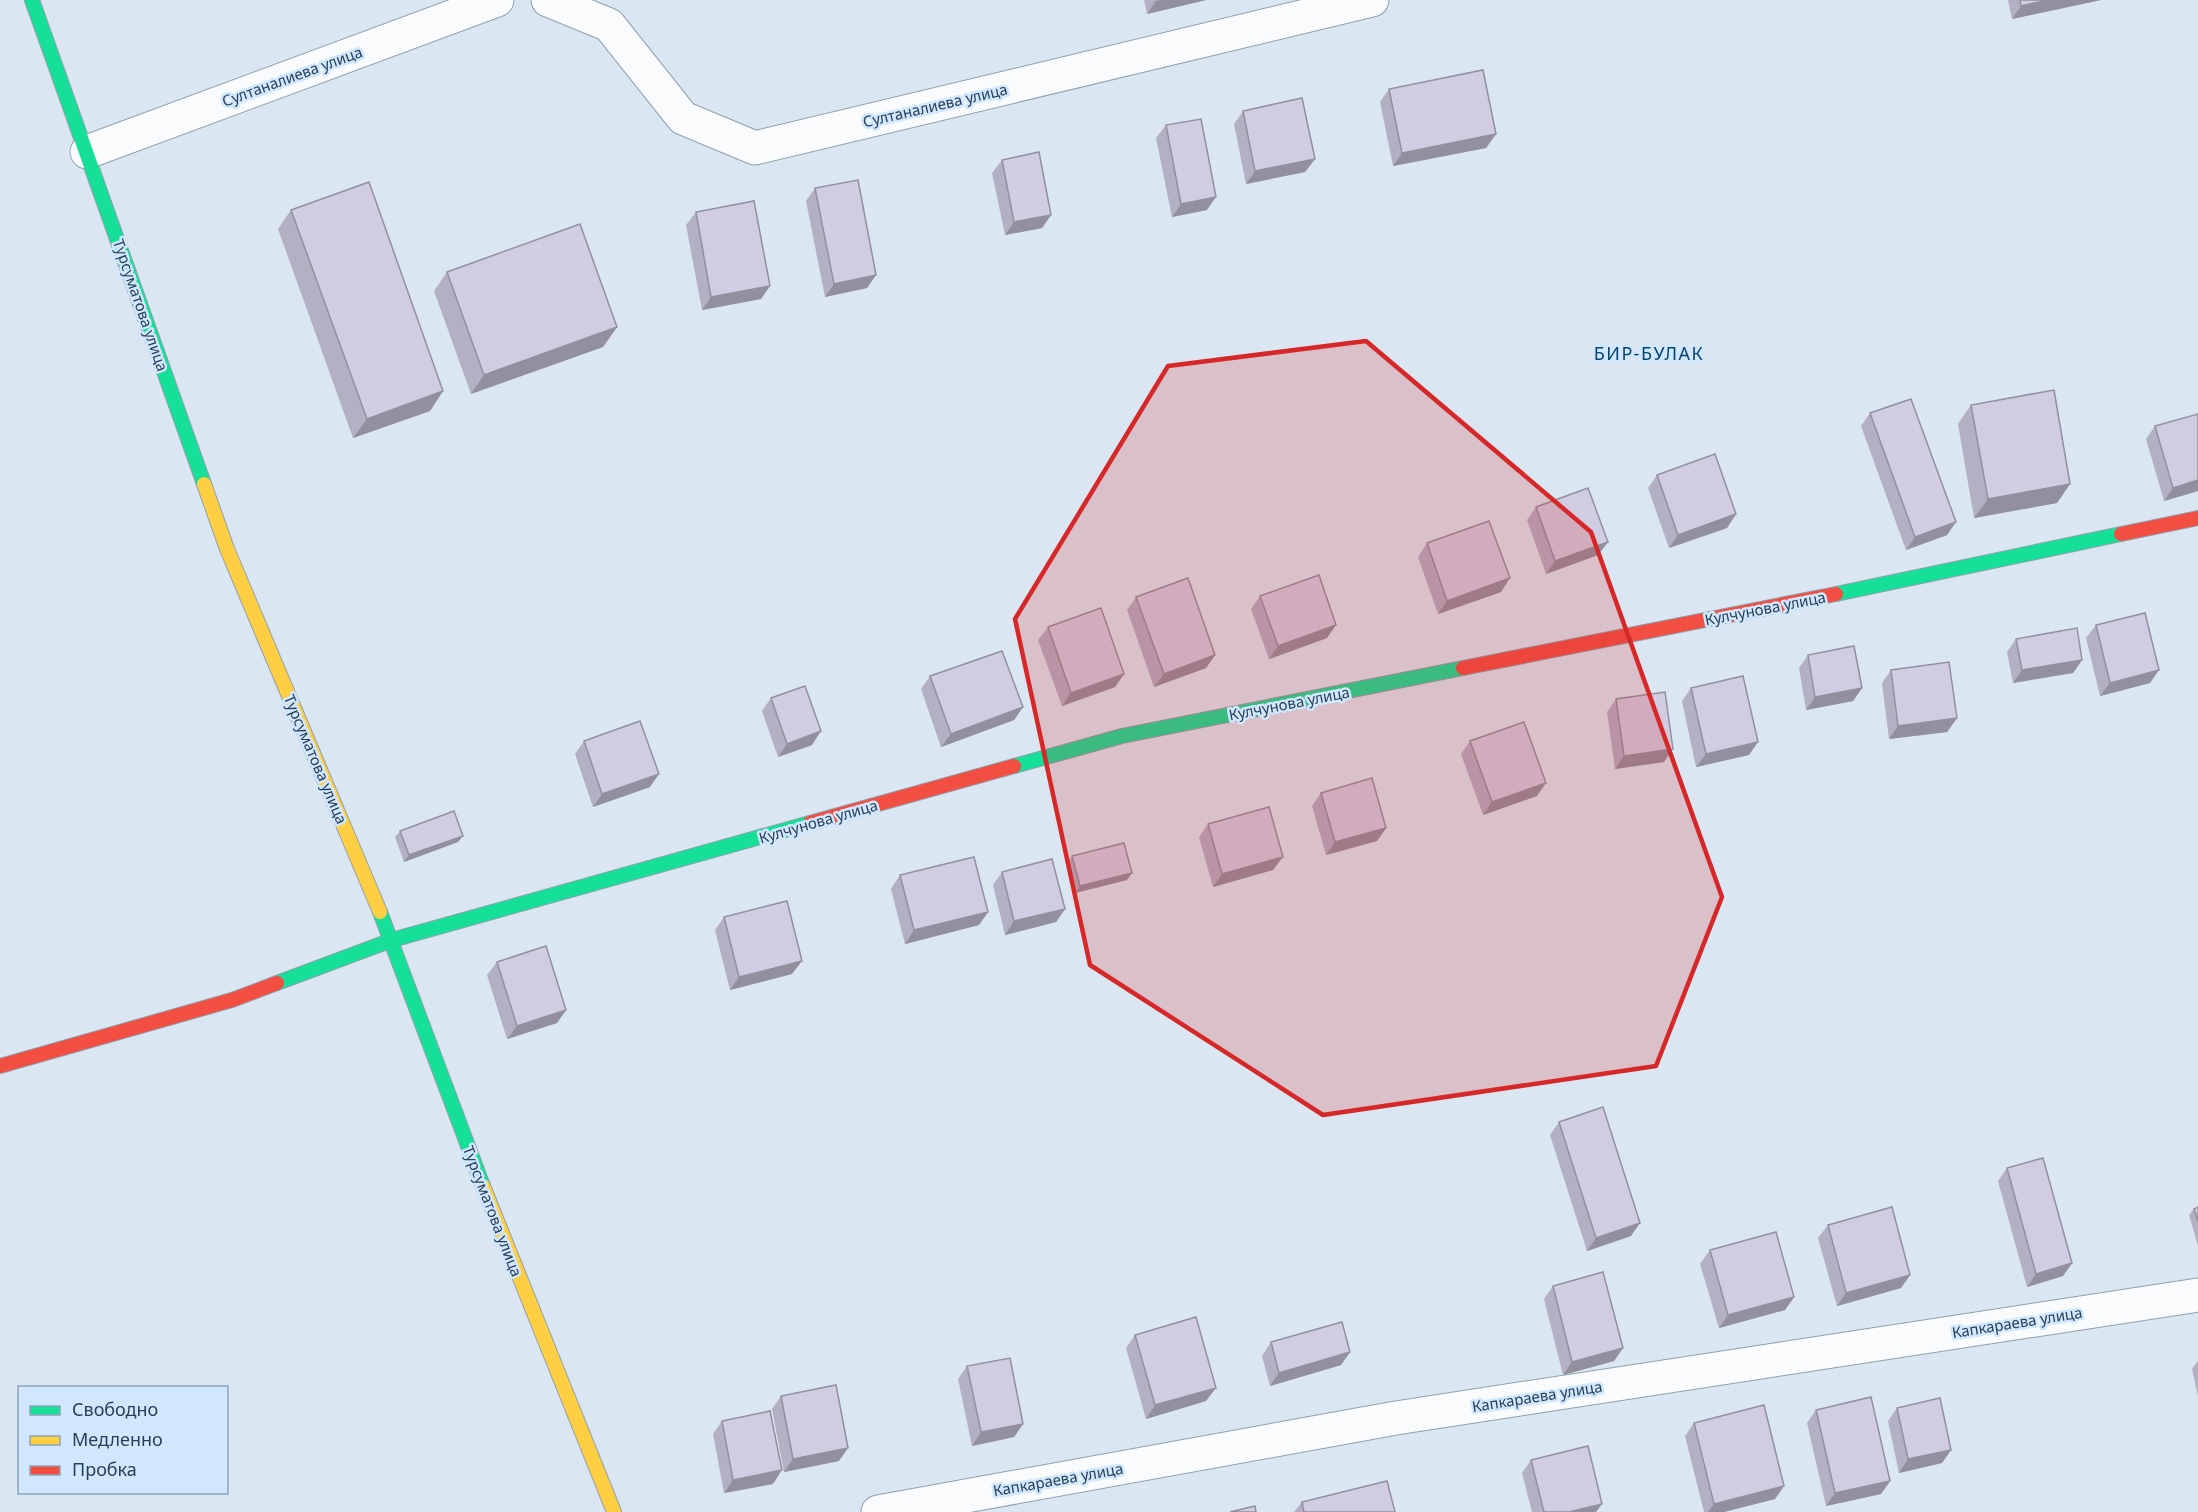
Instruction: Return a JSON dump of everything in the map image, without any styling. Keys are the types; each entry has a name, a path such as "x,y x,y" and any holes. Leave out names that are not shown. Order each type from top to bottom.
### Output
{"street":[{"name":"Турсуматова улица","path":"32,0 228,549 392,940 506,1248 614,1512"},
{"name":"Султаналиева улица","path":"87,152 497,0"},
{"name":"Султаналиева улица","path":"548,0 609,25 683,118 755,148 1372,0"},
{"name":"Кулчунова улица","path":"0,1066 232,1000 392,940 1122,736 1805,600 2198,518"},
{"name":"Капкараева улица","path":"878,1512 1396,1418 2198,1295"}],"highlighted area":[{"path":"1366,341 1591,532 1722,897 1656,1066 1323,1115 1090,965 1015,619 1168,366"}],"building":[{"path":"2020,0 2048,0 2021,6"},
{"path":"1483,70 1496,134 1402,153 1389,89"},
{"path":"1302,98 1315,159 1255,171 1243,111"},
{"path":"1201,119 1216,197 1181,204 1166,125"},
{"path":"1039,152 1051,215 1014,222 1002,160"},
{"path":"858,180 876,275 834,284 815,188"},
{"path":"369,182 443,391 367,419 291,210"},
{"path":"754,201 770,286 711,297 696,212"},
{"path":"580,224 617,327 484,375 447,272"},
{"path":"2054,390 2070,484 1988,499 1971,405"},
{"path":"1911,399 1956,522 1915,537 1870,413"},
{"path":"2198,414 2198,480 2173,488 2155,426"},
{"path":"1715,454 1736,514 1678,535 1657,475"},
{"path":"1588,488 1608,542 1555,561 1536,507"},
{"path":"1489,521 1510,578 1447,601 1427,543"},
{"path":"1319,575 1336,625 1278,646 1260,596"},
{"path":"1188,578 1215,655 1164,674 1136,597"},
{"path":"1101,608 1124,674 1071,693 1048,627"},
{"path":"2145,613 2159,670 2110,683 2096,625"},
{"path":"2077,628 2082,660 2022,670 2016,639"},
{"path":"1854,646 1862,688 1815,697 1808,655"},
{"path":"1002,651 1023,707 951,734 930,676"},
{"path":"1949,662 1957,718 1898,726 1891,670"},
{"path":"1743,676 1758,742 1706,754 1691,688"},
{"path":"805,686 821,731 787,744 771,698"},
{"path":"1665,692 1673,749 1624,756 1616,699"},
{"path":"640,721 659,774 602,794 584,741"},
{"path":"1524,722 1546,783 1492,802 1470,741"},
{"path":"1372,778 1386,828 1335,842 1321,793"},
{"path":"1269,807 1283,857 1222,874 1208,824"},
{"path":"454,811 463,836 409,855 400,831"},
{"path":"1124,843 1132,873 1080,886 1072,856"},
{"path":"974,857 988,912 914,930 900,875"},
{"path":"1052,859 1065,909 1014,921 1002,872"},
{"path":"787,901 802,961 739,977 724,917"},
{"path":"546,946 566,1010 517,1026 497,962"},
{"path":"1603,1107 1640,1223 1596,1238 1559,1122"},
{"path":"2043,1158 2072,1263 2036,1274 2007,1168"},
{"path":"1892,1207 1910,1275 1846,1293 1828,1225"},
{"path":"2198,1207 2198,1222 2194,1209"},
{"path":"1776,1232 1794,1297 1728,1315 1710,1250"},
{"path":"1603,1272 1623,1348 1572,1362 1553,1286"},
{"path":"1196,1317 1216,1388 1155,1405 1135,1335"},
{"path":"1342,1322 1350,1352 1279,1373 1271,1342"},
{"path":"1010,1358 1023,1424 981,1432 967,1366"},
{"path":"836,1385 848,1448 793,1459 781,1396"},
{"path":"1871,1397 1890,1481 1835,1493 1816,1410"},
{"path":"1940,1398 1951,1450 1908,1459 1897,1408"},
{"path":"1764,1405 1784,1486 1714,1504 1694,1423"},
{"path":"770,1411 782,1470 733,1480 722,1421"},
{"path":"1588,1446 1602,1504 1569,1512 1544,1512 1531,1460"},
{"path":"1387,1481 1395,1512 1304,1512 1302,1502"},
{"path":"1255,1506 1256,1512 1230,1512"}],"traffic: fast":[{"path":"32,0 204,484"},
{"path":"1836,594 2121,534"},
{"path":"1014,766 1122,736 1463,668"},
{"path":"277,983 392,940 810,823"},
{"path":"380,912 483,1186"}],"traffic: slow":[{"path":"204,484 227,549 380,912"},
{"path":"483,1186 614,1512"}],"traffic: jam":[{"path":"2121,534 2198,518"},
{"path":"1463,668 1836,594"},
{"path":"810,823 1014,766"},
{"path":"0,1066 232,1000 277,983"}],"district":[{"name":"БИР-БУЛАК","path":"1649,353"}]}
